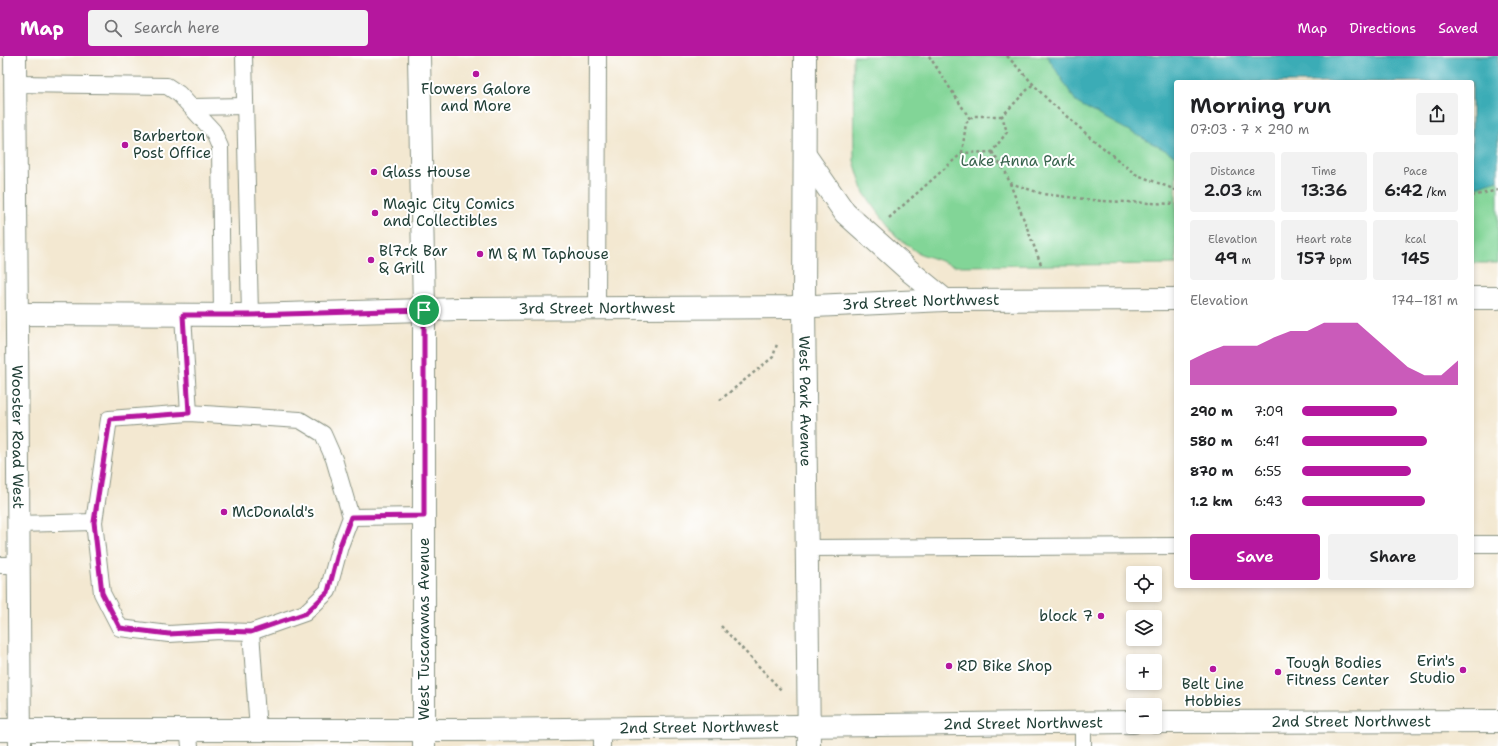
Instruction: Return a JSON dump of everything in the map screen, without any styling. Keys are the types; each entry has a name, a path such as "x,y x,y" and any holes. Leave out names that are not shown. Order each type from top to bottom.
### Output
{"street":[{"name":"Wooster Road West","path":"13,735 9,565 18,524 15,56"},
{"name":"West Tuscarawas Avenue","path":"419,56 424,310 424,738"},
{"name":"West Park Avenue","path":"805,56 804,306 808,736"},
{"path":"805,155 844,213 945,300"},
{"path":"1474,298 1498,298"},
{"name":"3rd Street Northwest","path":"17,314 250,315 424,310 779,307 945,300 1174,299"},
{"name":"2nd Street Northwest","path":"1162,722 1498,720"},
{"name":"2nd Street Northwest","path":"13,735 189,738 258,730 424,738 602,737 784,727 808,736 1126,722"}],"lane":[{"path":"244,56 250,315"},
{"path":"597,309 598,56"},
{"path":"15,84 166,86 179,94 192,107 213,131 220,147 222,315"},
{"path":"192,107 245,106"},
{"path":"183,315 189,413"},
{"path":"189,413 300,420 322,434 334,459 351,517 340,546 328,592 306,613 251,632 220,631 169,634 120,628 102,593 94,522 110,419 189,413"},
{"path":"351,517 424,516"},
{"path":"18,524 94,522"},
{"path":"1474,544 1498,544"},
{"path":"807,548 1174,546"},
{"path":"251,632 258,730"},
{"path":"1083,723 1083,746"}],"path":[{"path":"928,56 970,119"},
{"path":"1007,56 1048,100 1090,138 1135,174 1174,189"},
{"path":"884,223 962,152 966,123 973,116 1002,116 1033,84"},
{"path":"992,152 1007,132 1002,116"},
{"path":"962,152 992,152"},
{"path":"992,152 1006,173 1042,267"},
{"path":"1010,183 1043,194 1102,201 1174,204"},
{"path":"1474,196 1498,190"},
{"path":"720,400 773,357 778,341 779,307"},
{"path":"721,626 783,692 784,727"}],"green space":[{"name":"Lake Anna Park","path":"853,56 1498,56 1498,263 1474,263 1474,80 1174,80 1174,264 955,266 918,253 896,236 864,193 854,161"}],"water":[{"path":"1047,56 1498,56 1498,180 1474,187 1474,80 1174,80 1174,155 1077,103"}],"place":[{"name":"Flowers Galore and More","path":"476,74"},
{"name":"Barberton Post Office","path":"125,145"},
{"name":"Glass House","path":"374,172"},
{"name":"Magic City Comics and Collectibles","path":"375,213"},
{"name":"M & M Taphouse","path":"480,254"},
{"name":"Bl7ck Bar & Grill","path":"371,260"},
{"name":"McDonald's","path":"224,512"},
{"name":"block 7","path":"1101,616"},
{"name":"RD Bike Shop","path":"949,666"},
{"name":"Belt Line Hobbies","path":"1213,669"},
{"name":"Erin's Studio","path":"1463,670"},
{"name":"Tough Bodies Fitness Center","path":"1278,672"}],"route":[{"path":"424,310 424,516 351,517 340,546 328,592 306,613 251,632 220,631 169,634 120,628 102,593 94,522 110,419 189,413 183,315 250,315 424,310"}]}
